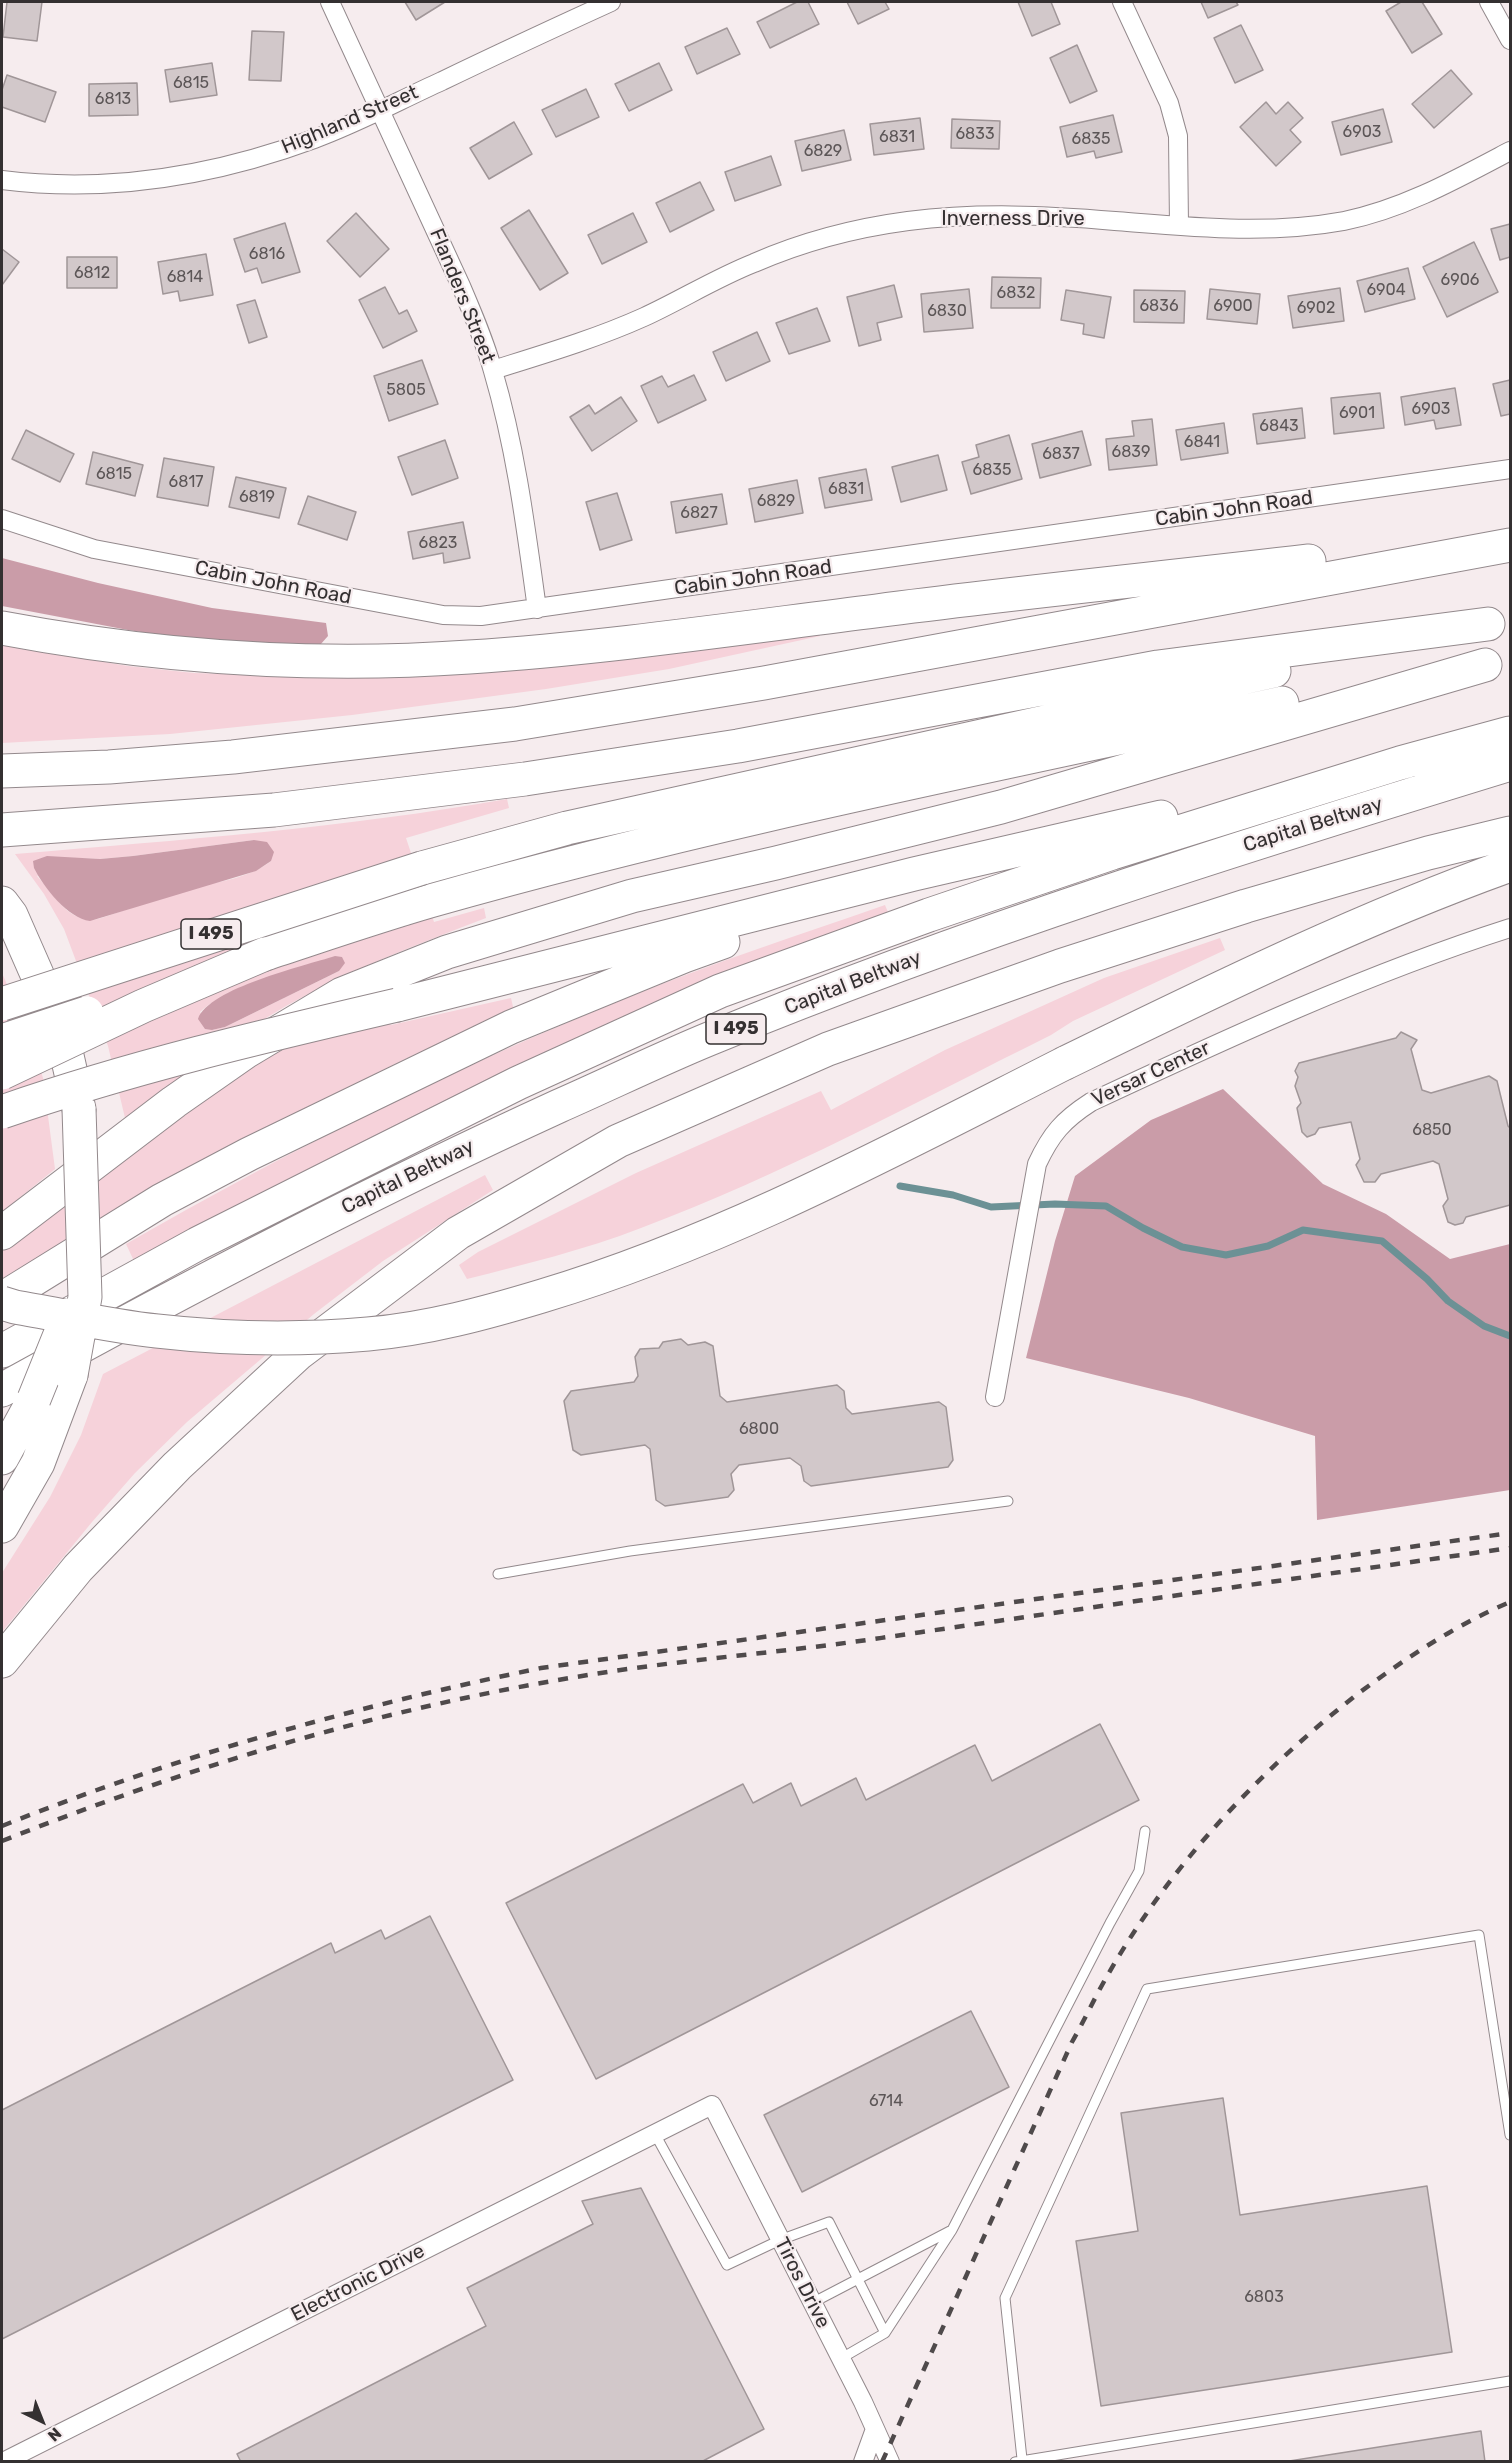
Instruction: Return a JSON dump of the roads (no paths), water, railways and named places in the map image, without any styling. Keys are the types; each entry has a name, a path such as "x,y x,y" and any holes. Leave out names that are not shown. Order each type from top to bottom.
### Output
{"highway":[{"path":"2,628 121,648 244,658 310,661 466,657 651,639 919,605 1510,538"},
{"path":"2,771 233,758 515,724 764,683 1510,545"},
{"path":"2,830 274,810 525,779 738,746 1158,667 1499,622"},
{"name":"I 495","path":"2,1004 422,868 567,828 1499,622"},
{"path":"2,1041 428,902 675,837 945,774 1420,673 1498,663"},
{"path":"2,1233 156,1116 247,1051 342,994 447,952 632,896 1001,807 1498,663"},
{"path":"2,1351 197,1244 356,1164 518,1083 720,991 929,915 1082,863 1400,763 1510,733"},
{"path":"2,1112 159,1063 914,874 1400,763"},
{"name":"Capital Beltway","path":"2,1389 146,1310 431,1165 707,1040 992,931 1198,861 1510,764"},
{"path":"2,1661 78,1568 103,1542 177,1466 299,1353 458,1233 618,1141 828,1048 1060,966 1246,906 1428,853 1510,833"},
{"path":"2,1301 15,1307 157,1331 265,1338 370,1334 478,1315 595,1280 706,1237 871,1160 1219,988 1446,888 1510,865"},
{"path":"2,1301 162,1200 299,1130 511,1027 684,956 914,874"},
{"path":"2,903 11,915 61,1029 79,1109 85,1297 71,1375 38,1463 2,1526"},
{"path":"2,1073 144,1006 265,954"},
{"path":"2,1458 34,1399 69,1311 83,1201"}],"street":[{"name":"Flanders Street","path":"330,2 462,286 493,370 520,489 537,609"},
{"name":"Highland Street","path":"2,180 86,185 141,182 217,168 276,152 379,110 611,2"},
{"path":"1122,2 1169,103 1178,136 1179,226"},
{"path":"1489,2 1510,40"},
{"name":"Inverness Drive","path":"493,370 588,340 644,317 753,263 797,246 844,233 906,221 964,215 1027,215 1252,230 1297,227 1345,220 1388,209 1444,186 1510,151"},
{"name":"Cabin John Road","path":"2,519 94,549 444,615 481,616 1510,469"},
{"name":"Versar Center","path":"995,1397 1037,1164 1048,1140 1067,1117 1091,1102 1253,1027 1452,947 1510,928"},
{"name":"Electronic Drive","path":"3,2462 712,2105"},
{"name":"Tiros Drive","path":"712,2105 890,2462"},
{"path":"863,2462 875,2429"}],"lane":[{"path":"498,1574 630,1551 1008,1501"},
{"path":"840,2359 885,2333 952,2230 1104,1933 1139,1871 1145,1831"},
{"path":"1510,2135 1479,1935 1147,1989 1005,2298 1018,2460 1510,2381"},
{"path":"655,2134 727,2265 780,2240 829,2222 885,2333"},
{"path":"812,2303 952,2230"}],"waterway":[{"path":"900,1186 953,1195 991,1207 1055,1204 1106,1206 1182,1247 1226,1255 1268,1246 1303,1230 1382,1241 1427,1279 1448,1301 1484,1326 1510,1336"}],"railway":[{"path":"2,1826 134,1777 268,1735 404,1699 541,1668 1510,1533"},
{"path":"2,1841 143,1788 287,1743 360,1723 508,1689 618,1670 874,1639 1510,1548"},
{"path":"882,2462 1072,2042 1130,1937 1157,1898 1186,1861 1249,1790 1319,1726 1355,1696 1411,1656 1489,1611 1510,1602"}]}
